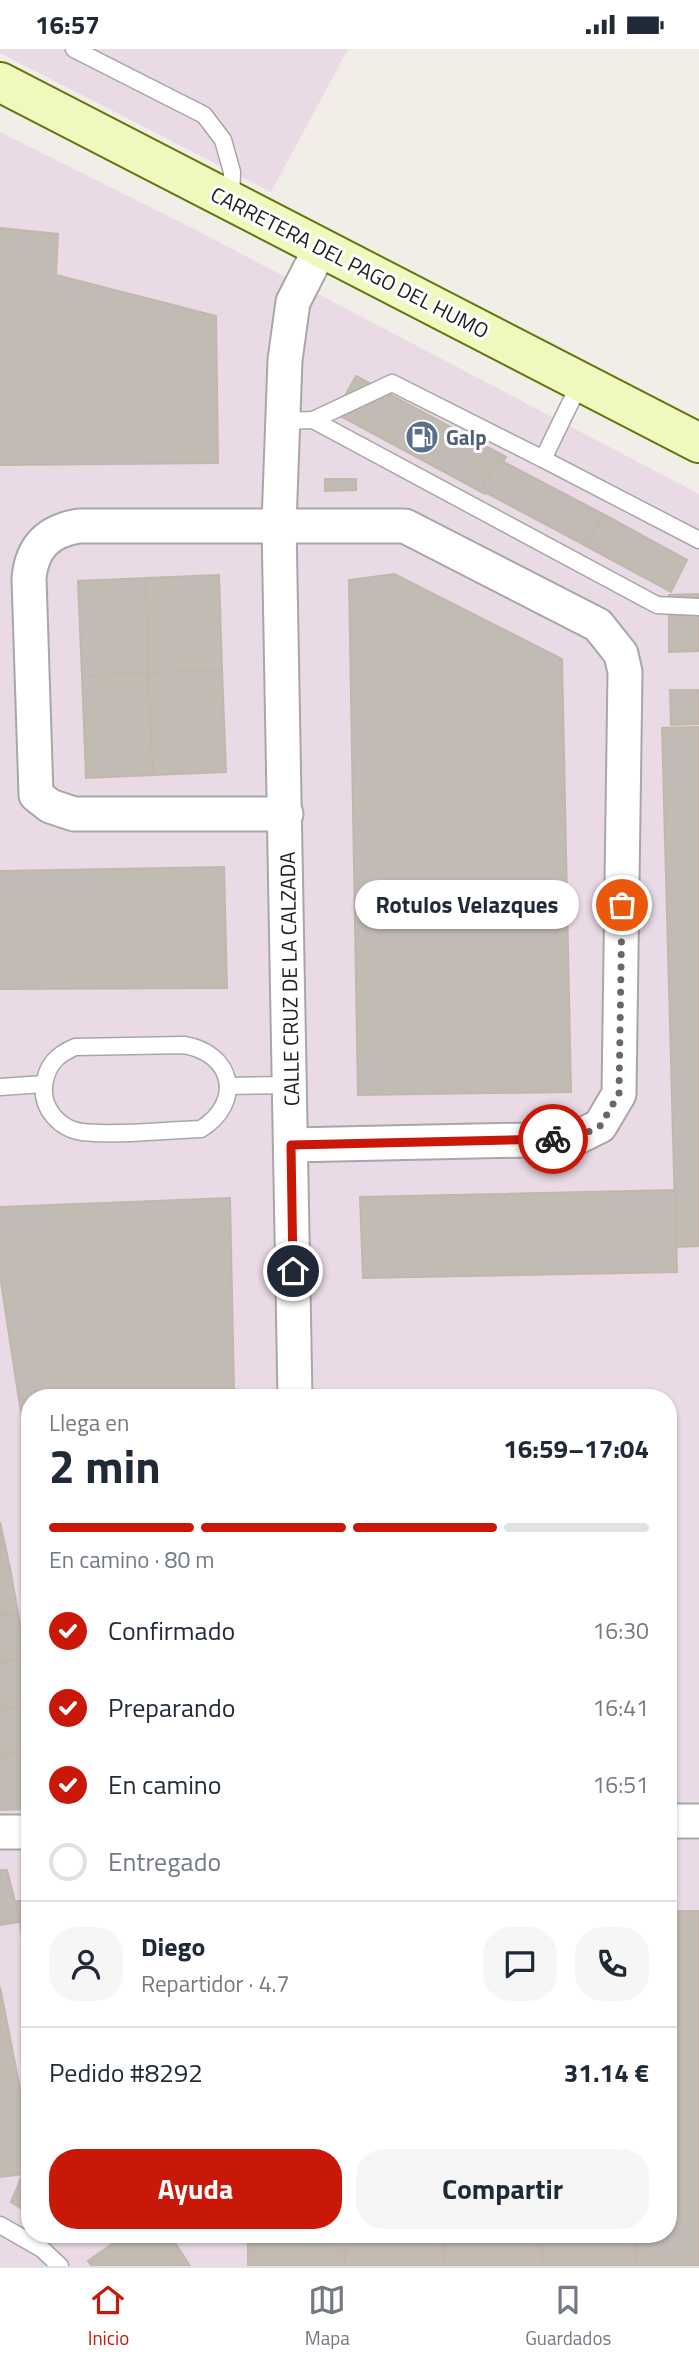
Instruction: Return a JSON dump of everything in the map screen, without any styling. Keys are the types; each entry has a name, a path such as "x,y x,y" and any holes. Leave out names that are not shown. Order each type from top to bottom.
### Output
{"street":[{"name":"CARRETERA DEL PAGO DEL HUMO","path":"0,82 699,443"},
{"name":"CALLE CRUZ DE LA CALZADA","path":"296,1389 279,524 298,420 285,360 293,302 321,247"},
{"path":"286,814 74,814 50,806 36,795 29,578 37,547 48,535 63,528 279,524 405,526 598,625 621,654 625,672 619,1094 600,1126 574,1139 291,1145"},
{"path":"677,1821 699,1821"},
{"path":"0,1832 21,1832"}],"lane":[{"path":"74,49 204,115 223,140 232,173 231,201"},
{"path":"543,459 581,381"},
{"path":"298,420 392,383 699,540"},
{"path":"298,420 657,605 699,607"},
{"path":"184,1045 199,1047 212,1055 222,1066 228,1086 224,1109 214,1121 201,1129 82,1132 67,1128 55,1119 47,1107 44,1084 51,1064 61,1053 75,1047 184,1045"},
{"path":"0,1087 44,1084"},
{"path":"228,1086 291,1085"},
{"path":"0,2225 21,2237"},
{"path":"32,2243 60,2266"}],"shaded area":[{"path":"0,49 348,49 271,192 0,53"},
{"path":"0,132 194,229 699,494 699,2266 0,2266"}],"building":[{"path":"0,228 58,234 56,275 216,316 218,463 0,465"},
{"path":"356,376 506,457 485,494 335,413"},
{"path":"498,459 603,514 586,546 481,490"},
{"path":"325,479 356,479 356,490 325,491"},
{"path":"603,514 687,560 671,592 586,546"},
{"path":"394,574 562,659 571,1092 358,1095 349,580"},
{"path":"219,575 222,670 148,673 146,578"},
{"path":"146,578 148,673 82,676 78,581"},
{"path":"699,594 699,651 669,652 669,595"},
{"path":"222,670 226,772 153,775 148,673"},
{"path":"148,673 153,775 86,778 82,676"},
{"path":"670,690 699,690 699,724 671,725"},
{"path":"699,727 699,1246 676,1247 662,728"},
{"path":"224,867 227,988 0,989 0,871"},
{"path":"675,1190 677,1272 363,1278 360,1197"},
{"path":"230,1198 234,1389 21,1389 19,1400 0,1276 0,1207"},
{"path":"0,1522 10,1568 0,1569"},
{"path":"10,1568 18,1613 0,1616 0,1569"},
{"path":"18,1613 21,1659 0,1663 0,1616"},
{"path":"21,1659 21,1706 0,1710 0,1663"},
{"path":"21,1706 21,1752 0,1756 0,1710"},
{"path":"21,1752 21,1809 0,1810 0,1756"},
{"path":"0,1870 7,1870 20,1922 0,1925"},
{"path":"15,1901 21,1901 21,1930"},
{"path":"677,1911 699,1911 699,2266 637,2266 636,2243 677,2243"},
{"path":"0,1987 21,2094 21,2174 0,2177"},
{"path":"21,2178 21,2208 11,2202"},
{"path":"114,2243 175,2243 190,2266 92,2266 88,2261"},
{"path":"248,2243 344,2243 345,2266 248,2266"},
{"path":"344,2243 444,2243 445,2266 345,2266"},
{"path":"444,2243 542,2243 543,2266 445,2266"},
{"path":"542,2243 636,2243 637,2266 543,2266"}],"way so far":[{"path":"553,1139 574,1139 600,1126 619,1094 622,905"}],"place":[{"name":"Galp","path":"422,437"},
{"name":"Rotulos Velazques","path":"622,905"}],"route":[{"path":"293,1271 291,1145 553,1139"}]}
